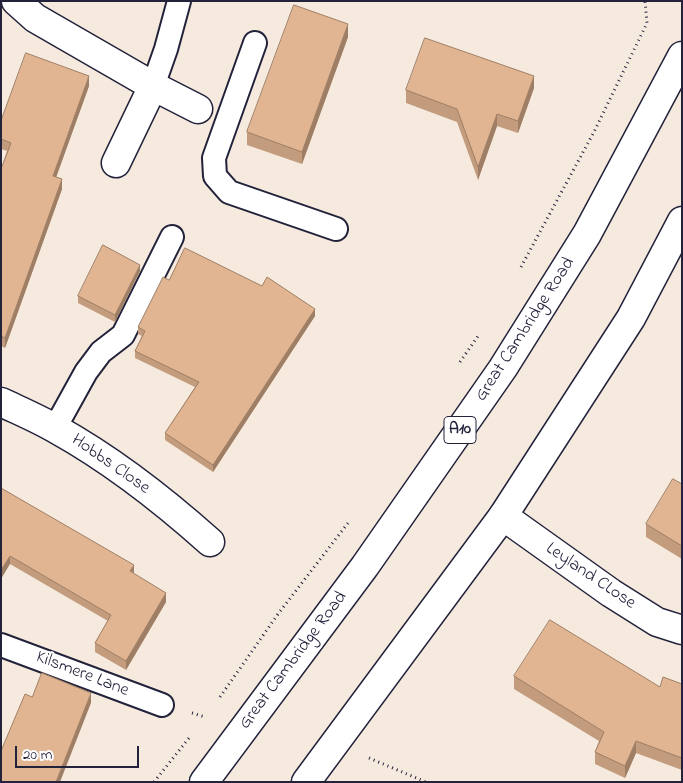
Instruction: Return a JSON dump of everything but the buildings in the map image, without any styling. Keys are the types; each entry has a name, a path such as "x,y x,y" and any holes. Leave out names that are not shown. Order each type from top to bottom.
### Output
{"main road":[{"path":"16,1 35,18 153,86 198,109"},
{"name":"Great Cambridge Road","path":"204,782 365,566 503,368 587,234 682,56"},
{"path":"116,163 153,86"},
{"path":"306,782 503,516 631,318 682,221"},
{"name":"Hobbs Close","path":"1,402 55,428 92,450 178,514 210,542"},
{"name":"Leyland CLose","path":"503,516 611,593 657,622 682,630"}],"lane":[{"path":"153,86 166,49 179,1"},
{"path":"255,43 214,158 216,176 229,192 336,228"},
{"path":"198,109 227,121"},
{"path":"55,428 86,372 101,352 123,335 172,237"},
{"name":"Kilsmere Lane","path":"1,645 162,705"}],"path":[{"path":"520,269 594,130 647,23 645,1"},
{"path":"456,369 483,328"},
{"path":"217,701 278,614 348,523"},
{"path":"200,724 211,709"},
{"path":"154,782 194,732"},
{"path":"367,757 426,782"}]}
